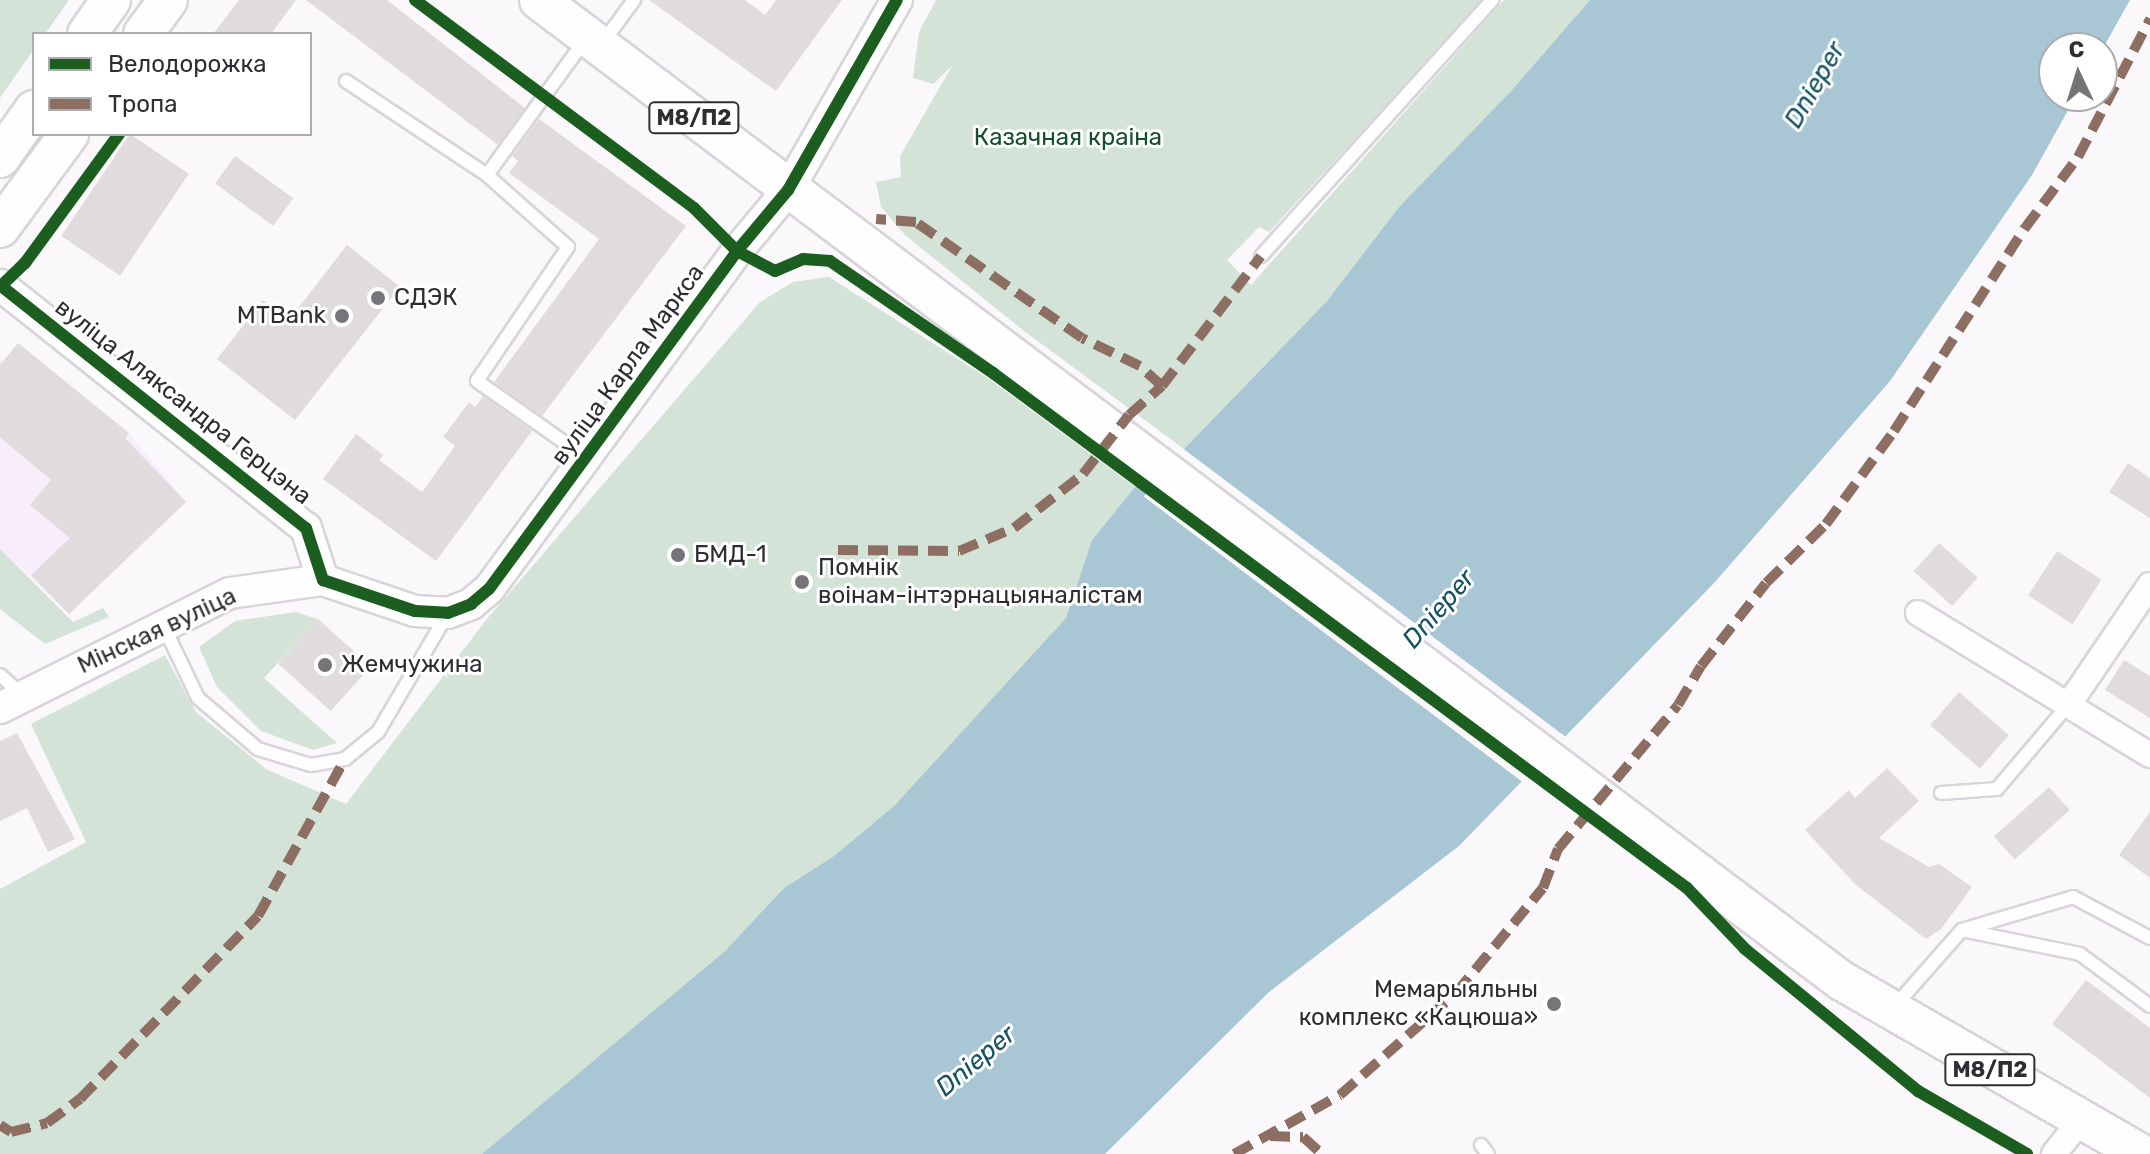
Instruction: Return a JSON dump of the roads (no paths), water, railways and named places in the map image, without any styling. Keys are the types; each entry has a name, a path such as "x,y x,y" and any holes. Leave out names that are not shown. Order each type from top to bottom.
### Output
{"main road":[{"path":"88,32 111,0"},
{"path":"144,32 168,0"},
{"name":"М8/П2","path":"539,0 1006,356 1889,1013 2142,1154"},
{"path":"0,158 32,113"},
{"path":"0,228 68,136"}],"street":[{"name":"вуліца Карла Маркса","path":"448,613 471,604 489,589 588,459 737,251 788,190 897,0"},
{"name":"вуліца Аляксандра Герцэна","path":"0,285 306,528 323,580"},
{"path":"323,580 415,611 448,613"},
{"name":"Мінская вуліца","path":"12,702 230,593 323,580"},
{"path":"2069,704 2150,585"},
{"path":"1918,613 2150,755"},
{"path":"2054,1154 2080,1121"}],"lane":[{"path":"487,175 594,42 634,0"},
{"path":"1261,256 1492,0"},
{"path":"346,81 487,175 568,247 477,381 588,459"},
{"path":"163,624 198,698 258,749 311,765 345,759 378,732 448,613"},
{"path":"0,675 12,702"},
{"path":"1941,793 1997,789 2069,704"},
{"path":"1889,1013 1962,930 2073,897 2150,938"},
{"path":"1962,930 2080,954 2150,1006"}],"water":[{"name":"Dnieper","path":"1590,0 2130,0 2112,32 2038,32 2038,112 2067,112 2032,175 1890,381 1715,582 1459,846 1269,992 1105,1154 482,1154 725,951 784,888 834,856 895,805 1066,618 1092,540 1135,487 1184,449 1327,301 1399,207 1511,91"}],"place":[{"name":"СДЭК","path":"378,298"},
{"name":"MTBank","path":"342,316"},
{"name":"БМД-1","path":"678,555"},
{"name":"Помнік воінам-інтэрнацыяналістам","path":"802,582"},
{"name":"Жемчужина","path":"325,665"},
{"name":"Мемарыяльны комплекс «Кацюша»","path":"1554,1004"}],"park label":[{"name":"Казачная краіна","path":"1068,138"}]}
